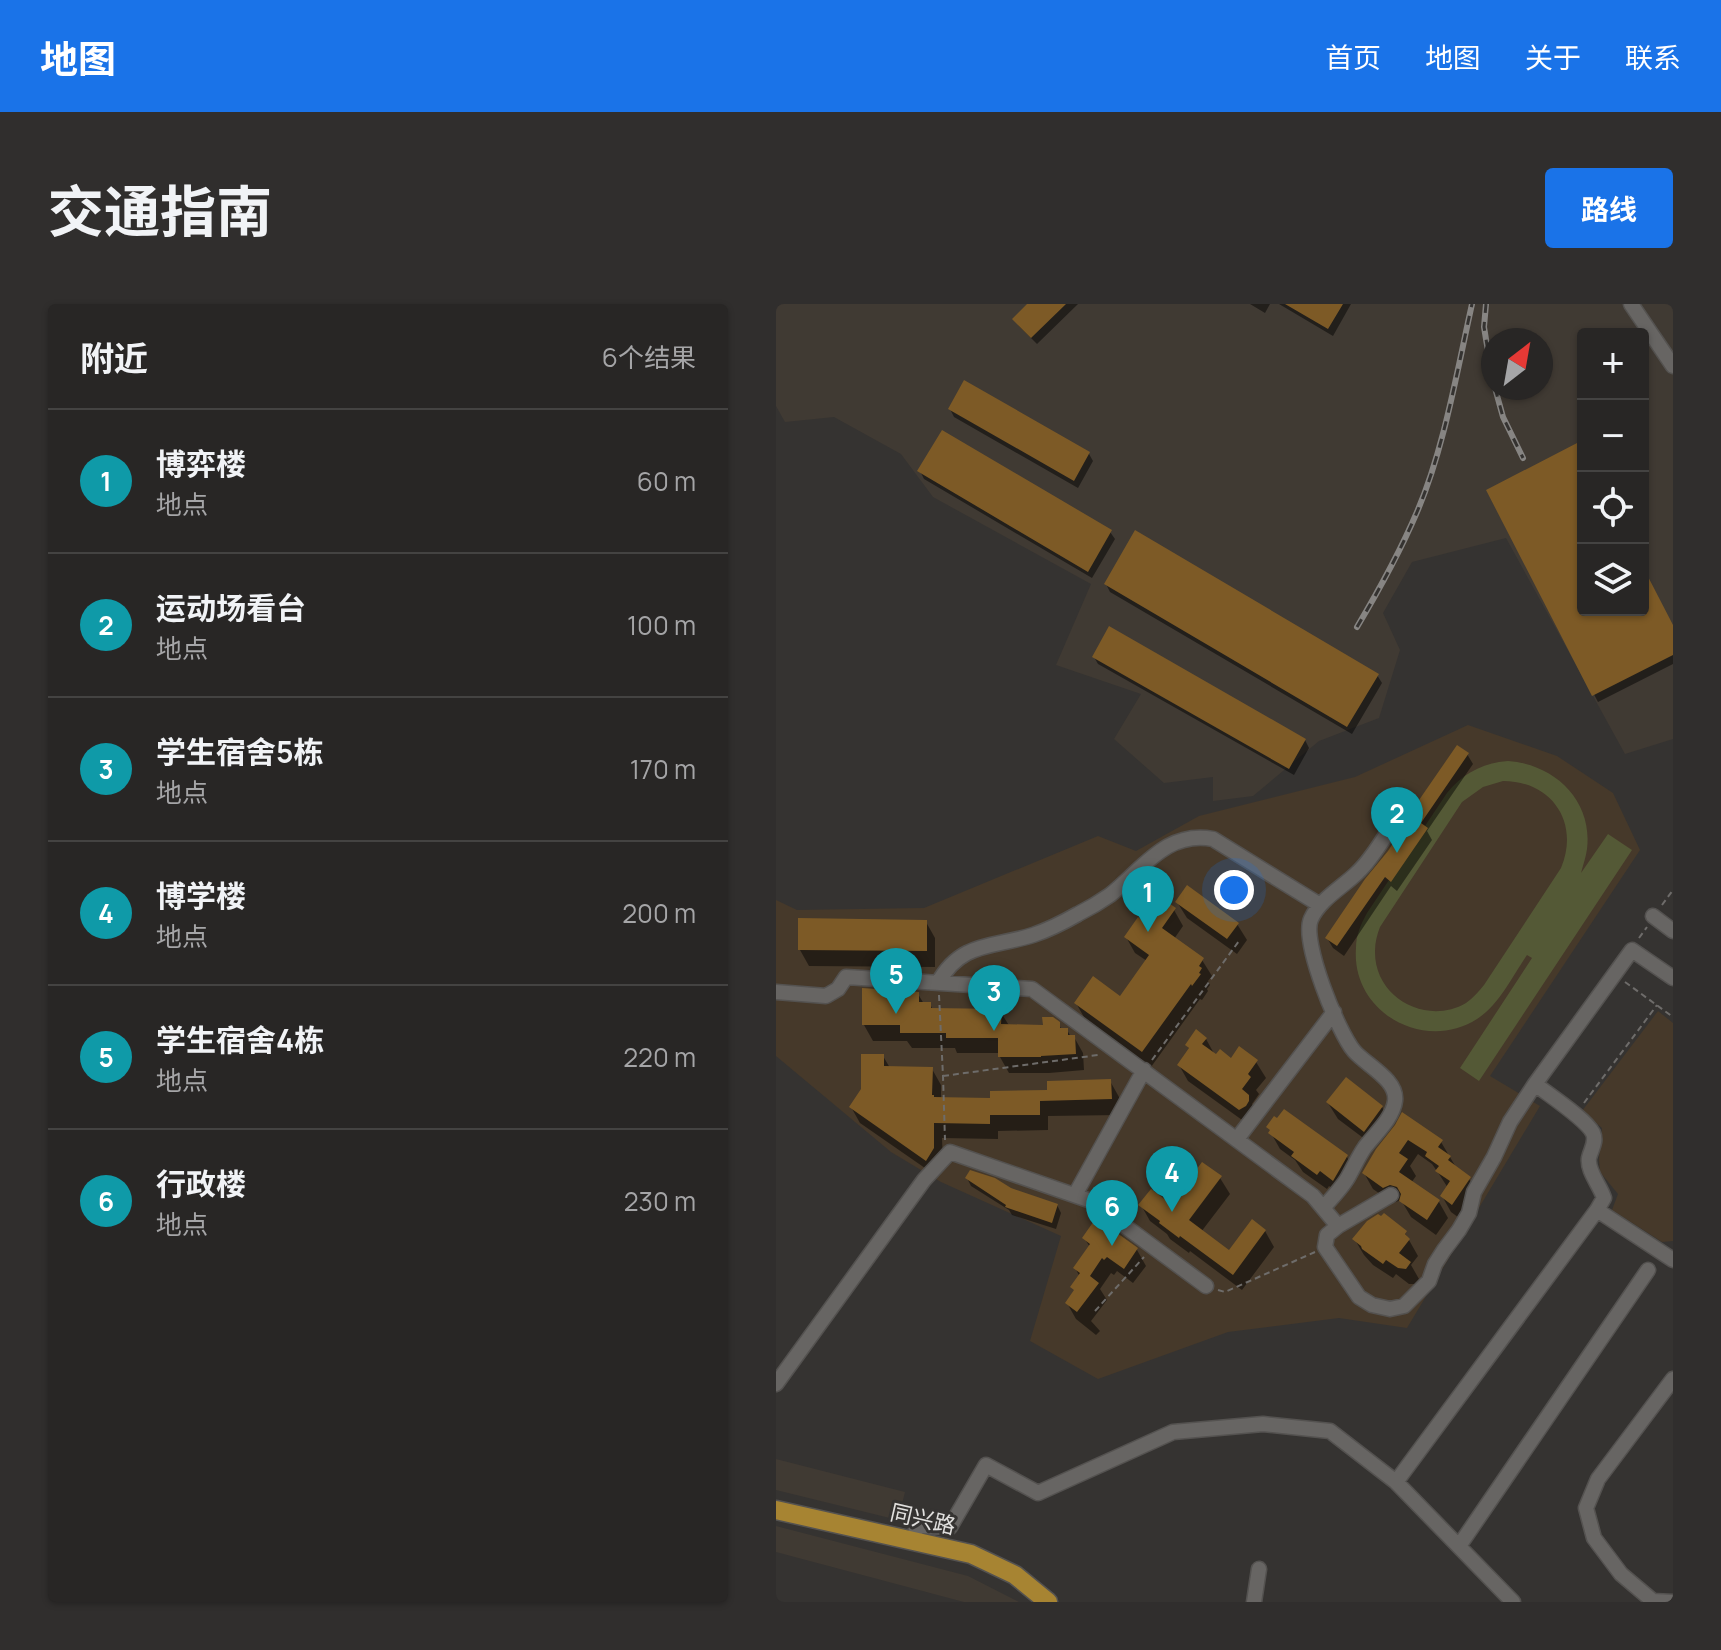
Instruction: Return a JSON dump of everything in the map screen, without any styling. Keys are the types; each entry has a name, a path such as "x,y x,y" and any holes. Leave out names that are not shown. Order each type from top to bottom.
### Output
{"main road":[{"name":"同兴路","path":"776,1510 971,1554 1015,1575 1048,1602"}],"street":[{"path":"1631,304 1673,366"},
{"path":"1323,1208 1344,1183 1362,1151 1390,1114 1395,1103 1395,1091 1353,1050 1339,1027 1314,959 1308,934 1310,920 1320,905 1360,871 1398,817"},
{"path":"938,983 954,960 970,950 1035,935 1076,915 1109,896 1169,845 1187,838 1213,839 1320,905"},
{"path":"1653,916 1673,931"},
{"path":"1391,1195 1338,1226 1327,1235 1325,1247 1359,1297 1372,1305 1390,1309 1404,1306 1429,1281 1444,1250 1469,1213 1474,1192 1510,1122 1632,950 1673,978"},
{"path":"776,992 826,996 838,989 846,977 1032,989 1313,1196 1338,1226"},
{"path":"1237,1139 1334,1012"},
{"path":"1075,1195 1144,1070"},
{"path":"1396,1482 1604,1198 1588,1160 1594,1135 1575,1115 1535,1084"},
{"path":"776,1384 924,1180 950,1152 1091,1201 1206,1286"},
{"path":"1597,1210 1673,1260"},
{"path":"1459,1546 1648,1270"},
{"path":"1673,1379 1598,1479 1586,1508 1594,1538 1621,1574 1653,1601 1673,1602"},
{"path":"913,1541 917,1526 950,1527 986,1465 1038,1493 1173,1432 1263,1424 1330,1431 1396,1482 1513,1602"},
{"path":"1254,1602 1259,1569"}],"path":[{"path":"1632,950 1673,890"},
{"path":"1144,1070 1239,941"},
{"path":"1616,972 1628,985 1673,1017"},
{"path":"938,983 944,1138 950,1152"},
{"path":"1575,1115 1657,1005"},
{"path":"943,1076 1119,1052"},
{"path":"1095,1311 1153,1247"},
{"path":"1206,1286 1225,1292 1325,1247"}],"shaded area":[{"path":"776,304 1673,304 1673,739 1625,754 1506,538 1412,562 1383,613 1400,650 1379,718 1319,741 1253,796 1213,801 1213,777 1164,783 1114,739 1141,694 1056,665 1091,584 933,497 901,454 834,417 785,422 776,406"},
{"path":"1468,725 1557,756 1613,793 1640,850 1490,1076 1540,1106 1407,1328 1339,1318 1228,1332 1098,1379 1030,1341 1061,1236 941,1182 891,1152 776,1056 776,900 797,910 924,908 1098,836 1136,851 1199,816 1355,777"},
{"path":"1658,1011 1673,1023 1673,1241 1662,1242 1612,1210 1618,1194 1600,1172 1602,1128 1582,1111"},
{"path":"776,1459 905,1492 898,1520 776,1490"},
{"path":"776,1526 968,1576 1019,1602 964,1602 776,1552"}],"green space":[{"path":"1508,761 1541,769 1555,777 1577,800 1587,831 1587,849 1581,873 1608,834 1632,850 1479,1081 1460,1068 1532,958 1527,955 1505,990 1485,1013 1456,1028 1435,1031 1414,1028 1378,1008 1365,991 1358,971 1356,943 1367,913 1447,793 1467,775","holes":["1503,781 1535,788 1558,808 1567,835 1561,868 1484,985 1471,999 1451,1009 1435,1011 1406,1003 1383,982 1377,968 1375,948 1380,927 1462,802 1483,787"]}],"building":[{"path":"1027,304 1066,304 1031,338 1012,319"},
{"path":"1285,304 1343,304 1328,329"},
{"path":"964,380 1090,452 1074,481 948,409"},
{"path":"942,430 1112,530 1088,572 917,471"},
{"path":"1577,443 1577,616 1649,616 1649,579 1673,625 1673,655 1592,696 1486,490"},
{"path":"1135,530 1379,674 1347,727 1104,584"},
{"path":"1109,626 1306,739 1289,769 1092,657"},
{"path":"1457,745 1469,753 1421,823 1428,828 1391,882 1385,877 1337,946 1325,938 1388,851"},
{"path":"1187,885 1239,923 1227,939 1175,902"},
{"path":"1163,899 1176,908 1162,928 1204,958 1199,966 1202,968 1201,974 1142,1052 1074,1003 1093,976 1120,996 1149,955 1124,937 1138,917 1146,923"},
{"path":"798,918 927,920 927,951 798,950"},
{"path":"862,988 919,992 919,1002 931,1002 931,1008 1002,1009 1001,1024 1043,1025 1042,1017 1053,1017 1060,1022 1060,1028 1068,1028 1068,1035 1075,1035 1076,1054 998,1057 998,1038 946,1038 946,1033 900,1033 900,1025 862,1025"},
{"path":"1196,1029 1207,1038 1202,1044 1216,1054 1220,1049 1231,1058 1239,1046 1258,1060 1242,1089 1249,1095 1246,1106 1239,1110 1177,1065 1189,1048 1185,1045"},
{"path":"861,1054 884,1054 884,1066 933,1067 934,1097 990,1098 990,1091 1047,1090 1047,1081 1111,1079 1112,1099 1040,1101 1040,1115 990,1115 990,1124 934,1123 934,1148 926,1161 849,1107 861,1089"},
{"path":"1346,1077 1383,1106 1364,1132 1326,1102"},
{"path":"1284,1109 1348,1155 1333,1181 1320,1171 1317,1175 1291,1156 1294,1152 1268,1133 1270,1130 1266,1127"},
{"path":"1402,1112 1443,1140 1438,1147 1451,1156 1448,1160 1471,1177 1452,1205 1440,1196 1450,1181 1435,1171 1439,1166 1425,1156 1427,1152 1408,1140 1399,1153 1408,1159 1399,1172 1440,1200 1427,1220 1399,1201 1401,1194 1397,1187 1390,1185 1383,1188 1362,1173"},
{"path":"1202,1162 1222,1176 1189,1220 1229,1250 1252,1219 1266,1230 1233,1275 1138,1205 1151,1189 1171,1204"},
{"path":"970,1170 1058,1204 1052,1223 1005,1207 965,1178"},
{"path":"1384,1213 1407,1231 1405,1234 1410,1239 1399,1253 1411,1262 1406,1269 1386,1260 1383,1264 1352,1239 1367,1221"},
{"path":"1096,1218 1138,1248 1124,1269 1107,1257 1102,1258 1090,1276 1099,1283 1077,1312 1065,1303 1074,1290 1070,1287 1080,1273 1073,1268 1090,1244 1082,1238"}],"railway":[{"path":"1357,627 1396,556 1426,488 1449,410 1472,304"},
{"path":"1484,328 1486,304"},
{"path":"1498,400 1523,458"}],"place":[{"name":"运动场看台","path":"1397,853"},
{"name":"博弈楼","path":"1148,932"},
{"name":"学生宿舍4栋","path":"896,1014"},
{"name":"学生宿舍5栋","path":"994,1031"},
{"name":"博学楼","path":"1172,1212"},
{"name":"行政楼","path":"1112,1246"}]}
